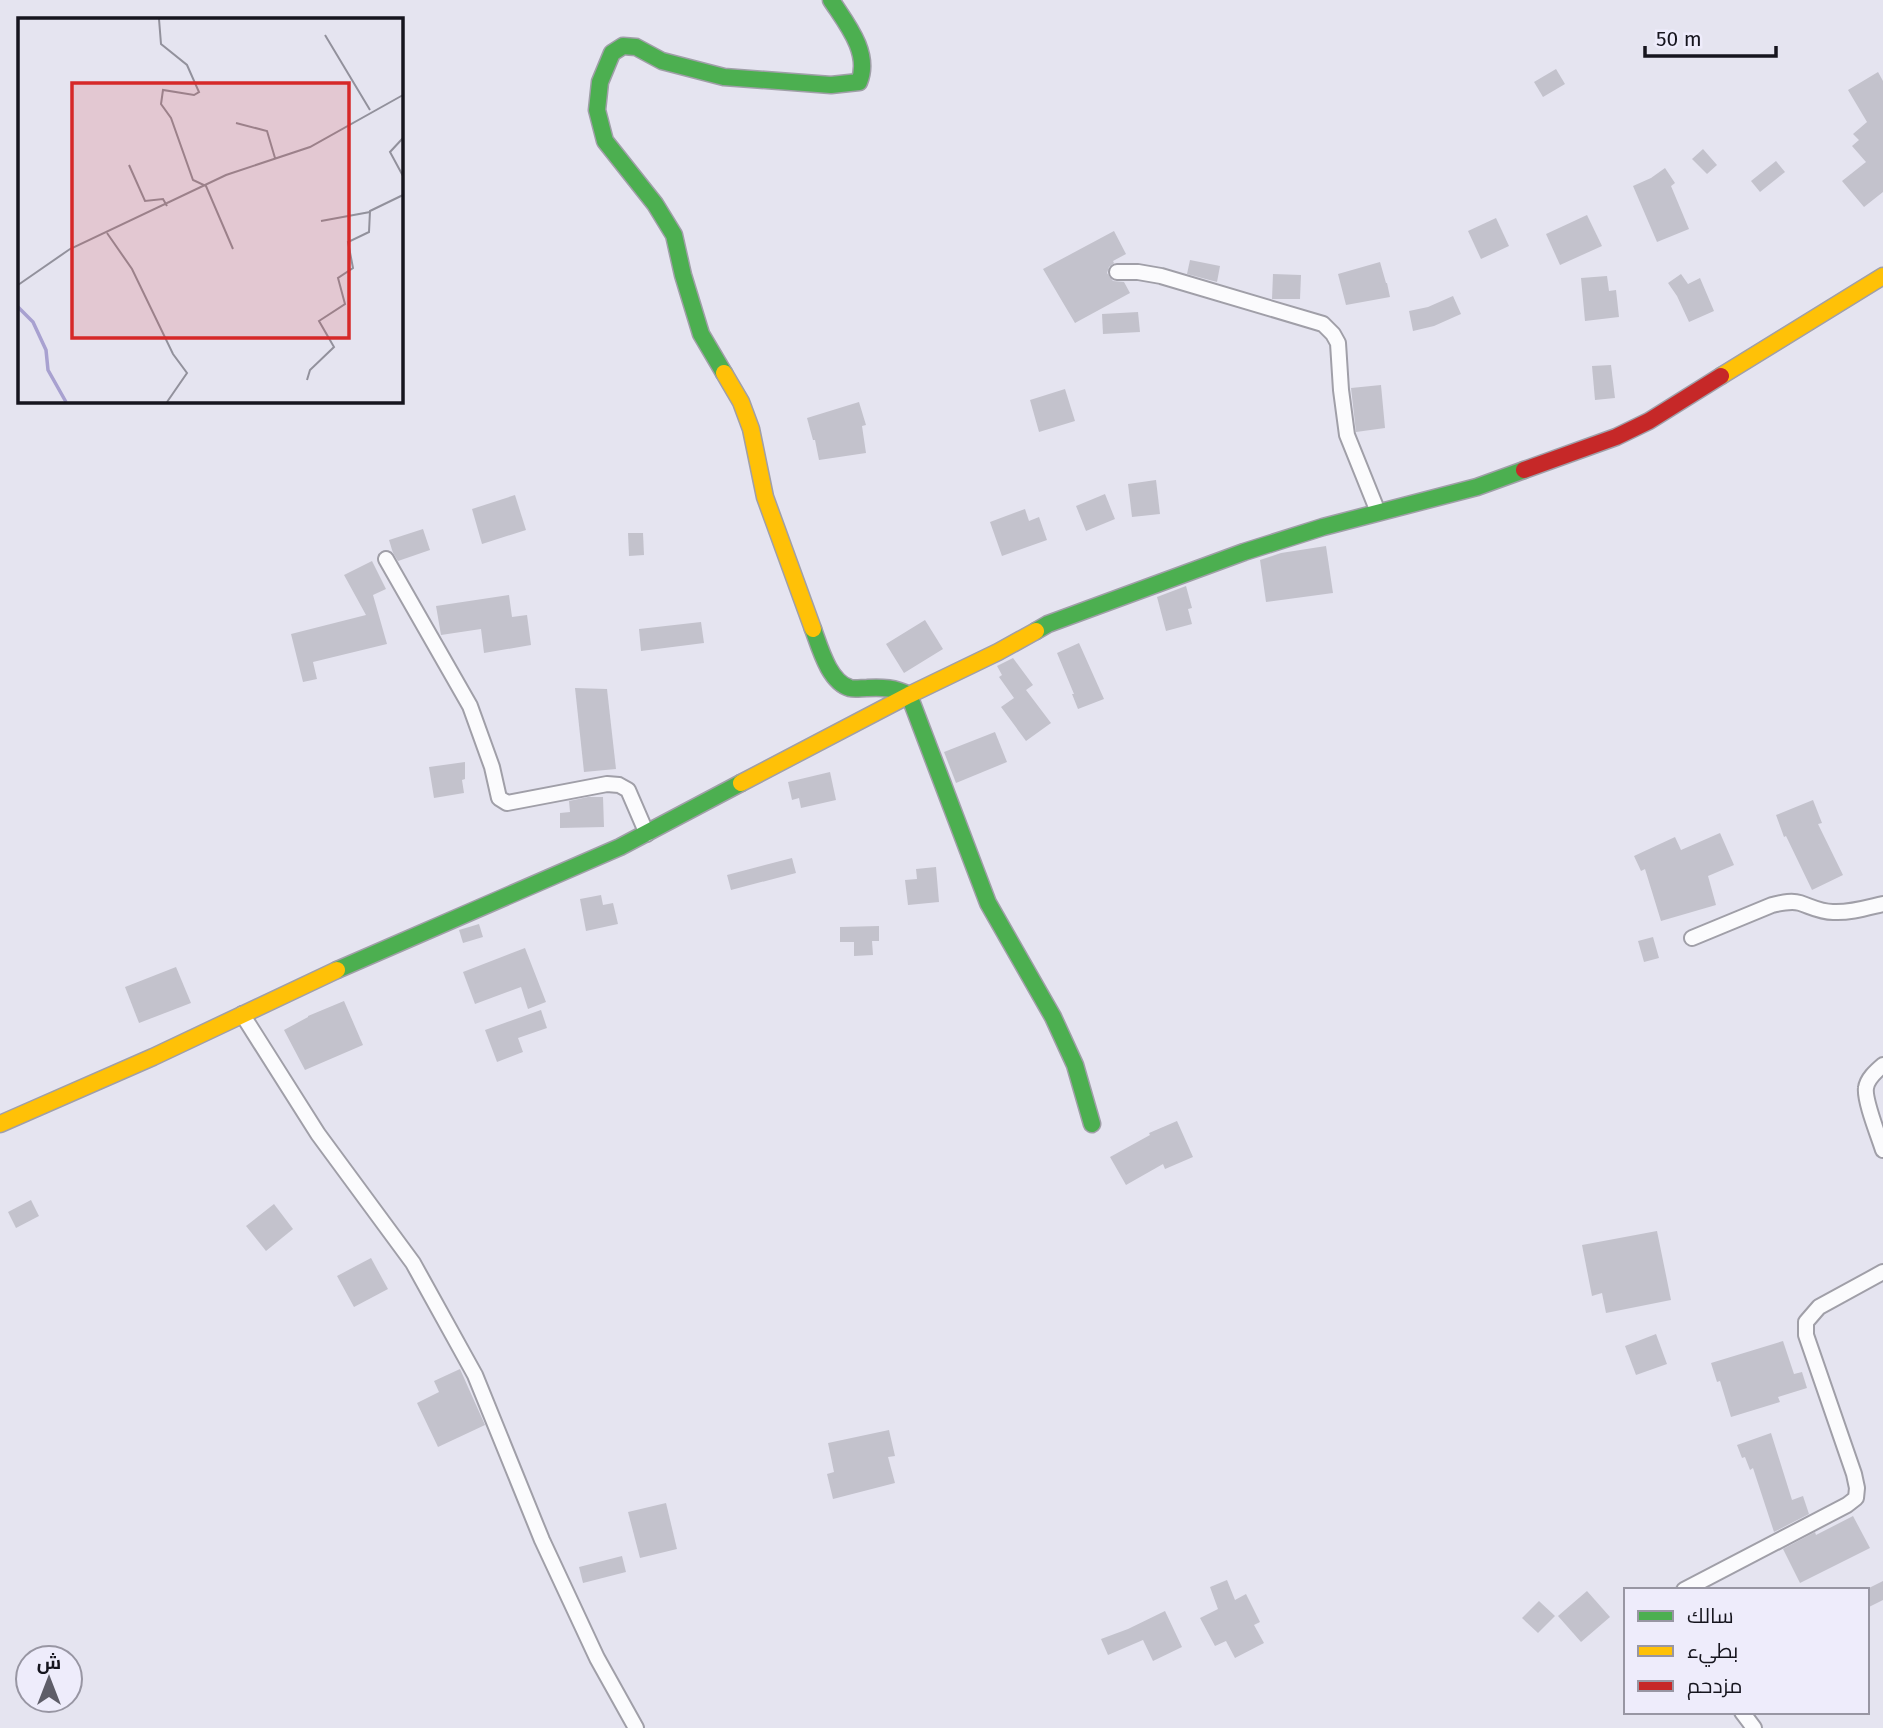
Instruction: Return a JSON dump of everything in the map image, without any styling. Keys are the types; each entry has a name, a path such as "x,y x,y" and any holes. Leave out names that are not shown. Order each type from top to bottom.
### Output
{"street":[{"path":"831,0 856,40 864,62 864,75 859,82 831,85 724,77 663,61 636,47 623,46 612,53 600,82 597,110 605,141 655,204 674,235 701,334 741,402 751,429 765,496 823,657 834,677 850,688 884,687 909,695 984,893 1054,1017 1075,1065 1092,1124"},
{"path":"1117,272 1161,276 1324,324 1338,343 1340,390 1347,435 1378,512"},
{"path":"0,1124 153,1057 352,963 647,834 1048,624 1244,552 1323,527 1478,487 1616,437 1649,421 1883,276"},
{"path":"386,559 470,706 492,766 499,798 507,803 607,784 619,785 628,790 647,834"},
{"path":"1692,938 1784,902 1798,902 1814,910 1832,912 1849,912 1883,904"},
{"path":"242,1014 318,1134 413,1263 463,1353 475,1375 542,1540 597,1658 636,1728"},
{"path":"1883,1065 1871,1076 1866,1088 1883,1150"},
{"path":"1688,1588 1856,1498 1854,1474 1806,1335 1806,1322 1819,1307 1883,1272"}],"building":[{"path":"1556,69 1565,84 1543,97 1534,82"},
{"path":"1878,72 1883,81 1883,192 1864,207 1842,181 1866,162 1852,146 1859,140 1853,134 1867,122 1848,90"},
{"path":"1703,149 1717,165 1707,174 1692,159"},
{"path":"1776,161 1785,172 1760,192 1751,181"},
{"path":"1665,168 1675,183 1671,186 1689,229 1657,242 1633,186"},
{"path":"1587,215 1602,246 1560,265 1546,234"},
{"path":"1496,218 1509,246 1481,259 1468,231"},
{"path":"1114,231 1126,254 1113,261 1107,273 1113,281 1124,282 1130,293 1075,323 1043,269"},
{"path":"1190,260 1220,266 1217,282 1187,274"},
{"path":"1380,262 1390,297 1346,305 1338,274"},
{"path":"1273,274 1301,275 1300,299 1272,299"},
{"path":"1681,274 1688,284 1700,278 1714,311 1689,322 1668,283"},
{"path":"1607,276 1609,291 1616,290 1619,317 1585,321 1581,278"},
{"path":"1453,296 1461,314 1434,326 1413,331 1409,311 1428,307"},
{"path":"1138,312 1140,332 1103,334 1102,314"},
{"path":"1611,365 1615,398 1595,400 1592,366"},
{"path":"1381,385 1385,428 1356,432 1351,388"},
{"path":"1065,389 1075,421 1039,432 1030,400"},
{"path":"859,402 866,425 862,426 866,453 819,460 807,418"},
{"path":"1156,480 1160,514 1132,517 1128,484"},
{"path":"1105,494 1115,519 1086,531 1076,506"},
{"path":"515,495 526,530 482,544 472,509"},
{"path":"1025,509 1029,521 1039,517 1047,540 1002,556 990,522"},
{"path":"423,529 430,550 398,561 389,540"},
{"path":"628,533 643,533 644,555 629,556"},
{"path":"1326,546 1333,593 1266,602 1260,560 1281,553"},
{"path":"372,561 386,589 373,595 387,644 313,662 317,679 303,682 291,634 366,615 344,575"},
{"path":"1186,586 1192,608 1188,609 1192,624 1166,631 1157,597"},
{"path":"509,595 512,617 527,615 531,645 484,653 481,629 441,635 436,606"},
{"path":"925,620 943,649 904,673 886,644"},
{"path":"701,622 704,643 641,651 639,629"},
{"path":"1079,643 1104,699 1078,709 1057,653"},
{"path":"1013,658 1033,685 1026,690 1051,723 1026,741 1001,707 1014,698 999,677 1002,675 997,666"},
{"path":"575,688 607,689 616,769 584,772"},
{"path":"995,732 1007,762 956,783 944,752"},
{"path":"465,762 465,779 462,780 464,793 434,798 429,767"},
{"path":"830,772 836,800 801,808 799,798 792,800 788,782"},
{"path":"603,797 604,827 560,828 560,813 570,812 569,801"},
{"path":"1813,800 1822,823 1818,824 1843,875 1812,890 1786,836 1784,837 1776,815"},
{"path":"1720,833 1734,865 1708,876 1716,905 1661,921 1645,869 1641,871 1634,856 1675,837 1681,850"},
{"path":"792,858 796,873 731,890 727,875"},
{"path":"936,867 939,902 908,905 905,880 917,879 916,869"},
{"path":"601,895 603,905 613,903 618,924 586,931 580,899"},
{"path":"479,924 483,937 463,943 459,930"},
{"path":"879,926 879,941 872,941 873,955 854,956 854,942 840,942 840,927"},
{"path":"1653,937 1659,958 1644,962 1638,941"},
{"path":"525,948 546,1002 528,1009 521,987 475,1004 463,972"},
{"path":"176,967 191,1003 139,1023 125,987"},
{"path":"344,1001 363,1045 305,1070 284,1030 308,1016"},
{"path":"541,1010 547,1028 518,1038 523,1052 497,1062 485,1030"},
{"path":"1177,1121 1193,1157 1165,1169 1163,1164 1126,1185 1110,1157 1150,1135 1149,1133"},
{"path":"31,1200 39,1216 16,1228 8,1212"},
{"path":"274,1204 293,1229 266,1251 246,1226"},
{"path":"1657,1231 1671,1300 1606,1313 1602,1293 1592,1296 1582,1245"},
{"path":"371,1258 388,1289 354,1307 337,1276"},
{"path":"1656,1334 1667,1364 1636,1375 1625,1346"},
{"path":"1783,1341 1794,1374 1802,1372 1807,1388 1778,1397 1780,1402 1731,1417 1720,1381 1717,1382 1711,1363"},
{"path":"460,1369 485,1425 438,1447 417,1403 439,1392 434,1381"},
{"path":"889,1430 895,1456 888,1457 895,1483 833,1499 827,1474 834,1472 828,1443"},
{"path":"1771,1433 1792,1500 1803,1496 1809,1514 1774,1532 1753,1468 1750,1470 1737,1445"},
{"path":"666,1503 677,1549 640,1558 628,1512"},
{"path":"1853,1516 1870,1548 1800,1583 1783,1549"},
{"path":"622,1556 626,1572 583,1583 579,1567"},
{"path":"1227,1580 1235,1600 1246,1594 1260,1622 1254,1625 1264,1643 1235,1658 1226,1641 1215,1646 1200,1618 1218,1609 1210,1587"},
{"path":"1883,1581 1883,1600 1869,1607 1869,1588"},
{"path":"1587,1591 1610,1617 1581,1642 1558,1616"},
{"path":"1539,1601 1555,1616 1538,1633 1522,1618"},
{"path":"1165,1611 1182,1647 1153,1661 1143,1640 1108,1655 1101,1639"}],"traffic: fast":[{"path":"724,373 701,334 674,235 655,204 605,141 597,110 600,82 612,53 623,46 636,47 662,61 724,77 831,85 859,82 862,71 859,49 850,28 831,0"},
{"path":"1036,631 1048,624 1244,552 1323,527 1477,487 1524,470"},
{"path":"813,629 826,663 843,685 852,688 889,689 909,695 988,903 1053,1017 1075,1065 1092,1124"},
{"path":"337,970 620,847 741,783"}],"traffic: slow":[{"path":"1721,376 1883,276"},
{"path":"724,373 741,402 751,429 765,497 813,629"},
{"path":"741,783 1036,631"},
{"path":"0,1124 153,1057 337,970"}],"traffic: jam":[{"path":"1524,470 1616,437 1649,421 1721,376"}]}
